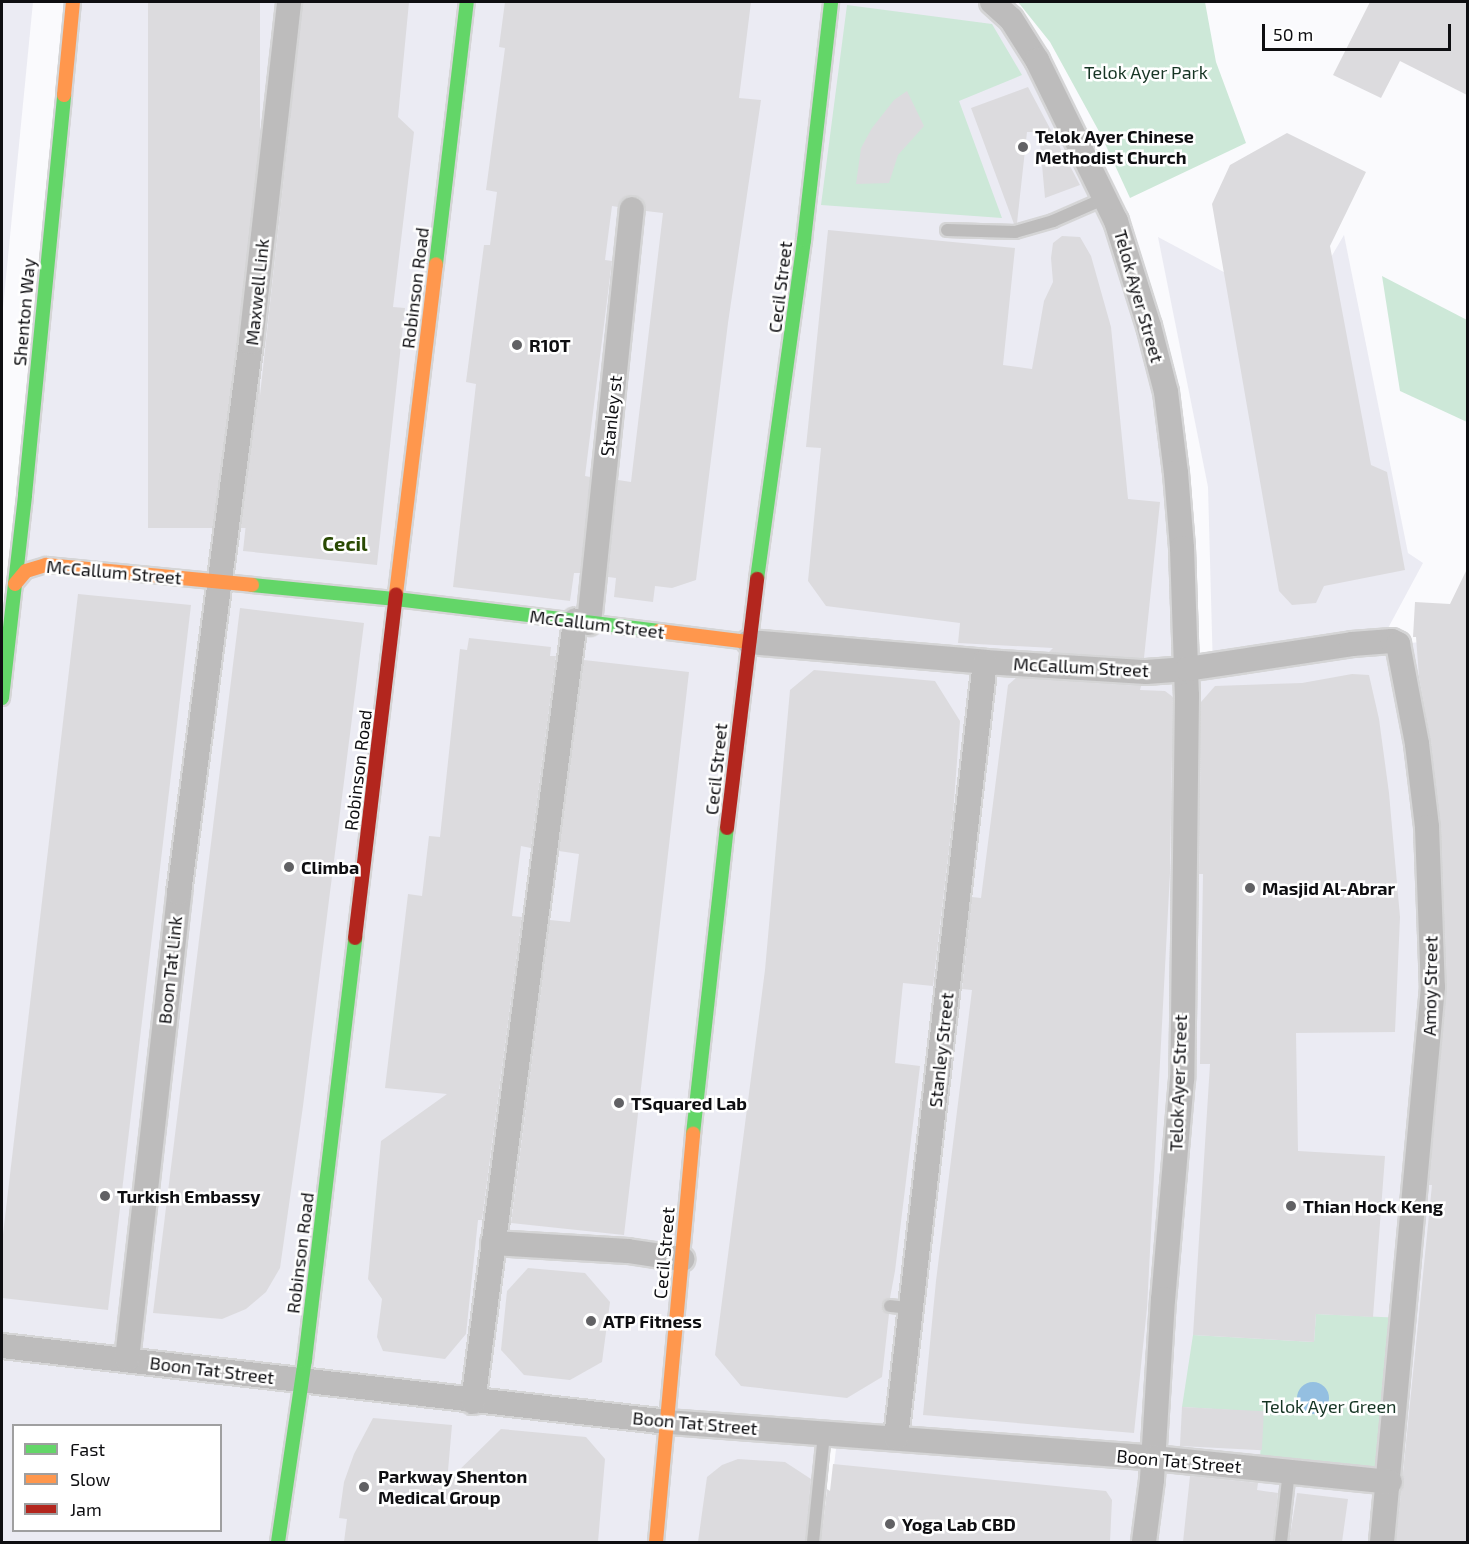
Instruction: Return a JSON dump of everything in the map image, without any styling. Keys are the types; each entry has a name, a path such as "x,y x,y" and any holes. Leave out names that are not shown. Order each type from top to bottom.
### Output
{"main road":[{"name":"Shenton Way","path":"2,698 73,2"},
{"name":"Robinson Road","path":"278,1542 302,1381 467,2"},
{"name":"Cecil Street","path":"656,1542 703,1041 748,642 803,252 832,2"},
{"path":"7,533 22,517"},
{"name":"McCallum Street","path":"15,584 26,571 46,565 396,599 748,642"}],"street":[{"name":"Maxwell Link","path":"221,581 251,342 289,2"},
{"name":"Telok Ayer Street","path":"991,2 1011,19 1037,60 1106,198 1135,279 1166,393 1182,548 1185,623 1197,667 1182,1079 1154,1458 1143,1542"},
{"name":"Stanley st","path":"473,1402 493,1243 582,622 633,209"},
{"name":"Boon Tat Link","path":"127,1359 179,893 221,581"},
{"name":"Amoy Street","path":"1197,667 1392,640 1398,644 1401,651 1418,744 1427,827 1433,987 1405,1281 1390,1482 1382,1542"},
{"name":"McCallum Street","path":"748,642 985,662 1146,672 1197,667"},
{"name":"Stanley Street","path":"896,1438 900,1307 936,1101 985,662"},
{"path":"493,1243 628,1251 682,1259"},
{"name":"Boon Tat Street","path":"2,1346 127,1359 473,1402 668,1422 1154,1458 1390,1482"}],"lane":[{"path":"947,230 1015,232 1053,221 1106,198"},
{"path":"813,1542 824,1433"},
{"path":"1281,1542 1289,1472"}],"shaded area":[{"path":"2,2 33,2 2,318"},
{"path":"73,2 993,2 1037,60 1149,326 1186,656 1213,671 1208,487 1158,237 1299,312 1344,235 1408,553 1423,563 1379,645 1467,639 1467,1542 825,1542 836,1449 893,1439 825,1433 813,1542 2,1542 2,698"}],"green space":[{"name":"Telok Ayer Park","path":"1018,2 1205,2 1216,62 1246,143 1130,198 1101,135 1050,42"},
{"path":"847,5 992,24 1022,75 959,101 1002,218 821,205"},
{"path":"1382,276 1467,320 1467,422 1400,391"},
{"name":"Telok Ayer Green","path":"1316,1314 1403,1318 1390,1482 1260,1458 1263,1412 1182,1407 1193,1335 1314,1342"}],"water":[{"path":"1313,1382 1324,1387 1329,1398 1324,1409 1313,1414 1302,1409 1297,1398 1302,1387"}],"building":[{"path":"148,2 260,2 260,528 148,528"},
{"path":"303,2 409,2 398,117 414,132 393,307 405,308 377,565 243,551"},
{"path":"505,2 751,2 739,98 761,100 728,323 696,580 672,588 655,586 653,602 614,597 616,578 608,577 618,480 631,482 663,213 646,211 641,198 633,195 621,200 618,207 612,206 605,260 612,261 585,476 590,477 580,573 574,573 570,601 453,587 476,384 466,382 484,245 490,245 497,192 486,190 505,48 499,47"},
{"path":"1370,2 1467,2 1467,95 1400,61 1381,98 1333,75"},
{"name":"Telok Ayer Chinese Methodist Church","path":"1028,87 1080,185 1045,198 1039,132 1027,132 1017,223 1014,224 971,108"},
{"path":"907,91 924,126 898,155 889,183 856,184 861,148 872,128 894,100"},
{"path":"1287,133 1366,172 1330,246 1371,465 1387,472 1405,570 1324,586 1316,603 1292,605 1279,591 1212,204 1230,165"},
{"path":"828,230 1015,248 1003,365 1032,369 1044,301 1053,282 1051,258 1053,243 1062,236 1080,237 1091,256 1111,327 1128,499 1160,502 1144,658 1049,652 1053,648 958,643 960,623 826,606 808,581 821,448 806,447"},
{"path":"1467,569 1467,1542 1396,1542 1432,1185 1429,1185 1447,987 1441,825 1431,742 1419,677 1416,637 1413,637 1415,602 1450,604"},
{"path":"78,594 191,605 108,1310 2,1298 2,1243"},
{"path":"240,608 364,623 303,1106 280,1268 266,1292 246,1309 222,1319 153,1313"},
{"path":"469,638 551,647 550,656 556,656 531,848 521,846 512,916 522,917 482,1220 478,1220 466,1334 445,1359 383,1351 377,1337 382,1299 368,1279 381,1141 447,1094 385,1088 408,894 422,896 429,836 440,837 460,649 467,650"},
{"path":"584,660 689,672 624,1235 511,1223 550,920 570,922 579,854 559,851"},
{"path":"814,670 935,681 960,721 953,815 933,986 903,983 895,1063 920,1066 895,1271 890,1298 882,1305 883,1310 889,1314 882,1377 847,1398 741,1386 715,1355 765,970 790,690"},
{"path":"1352,674 1369,675 1379,719 1389,793 1400,917 1395,1032 1296,1033 1298,1151 1385,1156 1373,1317 1316,1314 1314,1342 1193,1335 1210,1064 1200,1064 1203,874 1199,874 1201,702 1215,686 1302,683"},
{"path":"1016,678 1141,686 1140,690 1165,691 1173,697 1170,873 1147,1308 1134,1433 923,1415 936,1281 972,990 962,989 972,897 981,898 1008,685"},
{"path":"528,1268 585,1273 610,1302 602,1362 570,1380 524,1375 501,1350 507,1291"},
{"path":"1182,1407 1264,1411 1262,1450 1180,1446"},
{"path":"373,1418 452,1425 447,1482 501,1429 586,1437 605,1459 598,1542 344,1542 347,1519 339,1518 344,1482 354,1454"},
{"path":"738,1459 785,1462 811,1479 805,1542 698,1542 707,1477 722,1465"},
{"path":"833,1464 1106,1491 1112,1500 1110,1542 821,1542 827,1489 830,1491"},
{"path":"1190,1476 1258,1483 1257,1490 1278,1493 1273,1542 1183,1542"},
{"path":"1297,1493 1348,1499 1342,1542 1289,1542"}],"traffic: fast":[{"path":"436,264 467,2"},
{"path":"757,579 804,240 831,2"},
{"path":"2,698 25,495 64,95"},
{"path":"252,585 396,599 659,631"},
{"path":"693,1134 727,828"},
{"path":"278,1542 305,1360 355,938"}],"traffic: slow":[{"path":"64,95 73,2"},
{"path":"396,594 436,264"},
{"path":"15,584 26,571 46,565 252,585"},
{"path":"659,631 749,642"},
{"path":"656,1542 693,1134"}],"traffic: jam":[{"path":"727,828 757,579"},
{"path":"355,938 396,594"}],"place":[{"name":"Telok Ayer Chinese Methodist Church","path":"1023,147"},
{"name":"R10T","path":"517,345"},
{"name":"Climba","path":"289,867"},
{"name":"Masjid Al-Abrar","path":"1250,888"},
{"name":"TSquared Lab","path":"619,1103"},
{"name":"Turkish Embassy","path":"105,1196"},
{"name":"Thian Hock Keng","path":"1291,1206"},
{"name":"ATP Fitness","path":"591,1321"},
{"name":"Parkway Shenton Medical Group","path":"364,1487"},
{"name":"Yoga Lab CBD","path":"890,1524"}],"district":[{"name":"Cecil","path":"345,543"}]}
